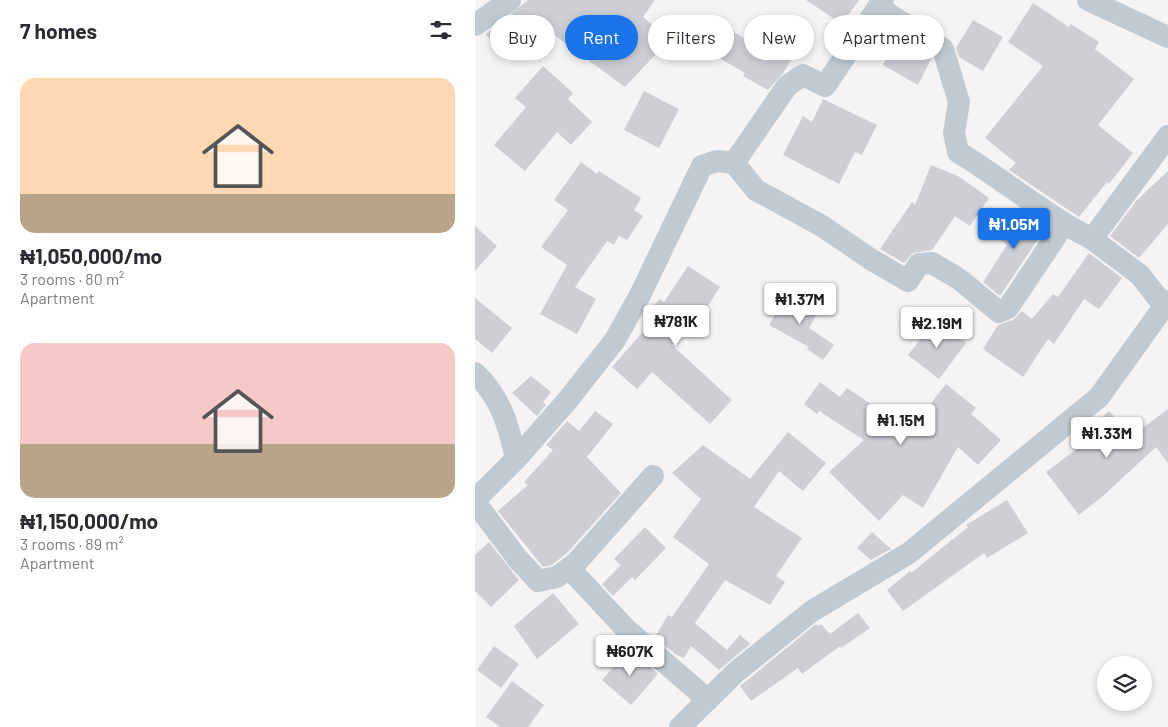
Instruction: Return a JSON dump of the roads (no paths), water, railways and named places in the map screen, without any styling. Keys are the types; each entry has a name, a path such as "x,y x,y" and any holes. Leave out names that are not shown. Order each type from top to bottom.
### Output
{"street":[{"path":"475,24 509,0"},
{"path":"1088,0 1168,36"},
{"path":"680,727 735,672 811,611 909,552 1099,397 1166,304 1140,275 1092,239 1064,224 988,170 959,152 954,133 959,102 943,49 880,4 825,86 803,75 787,86 734,163"},
{"path":"1092,239 1168,136"},
{"path":"653,476 596,542 569,568 557,577 538,580 517,558 475,501 567,401 615,340 640,295 702,166 717,161 734,163 756,190 822,226 872,260 909,281 919,264 932,263 959,280 999,312 1008,308 1064,224"},
{"path":"475,373 486,383 500,405 509,425 516,458"},
{"path":"569,568 625,628 662,658 708,700"}]}
